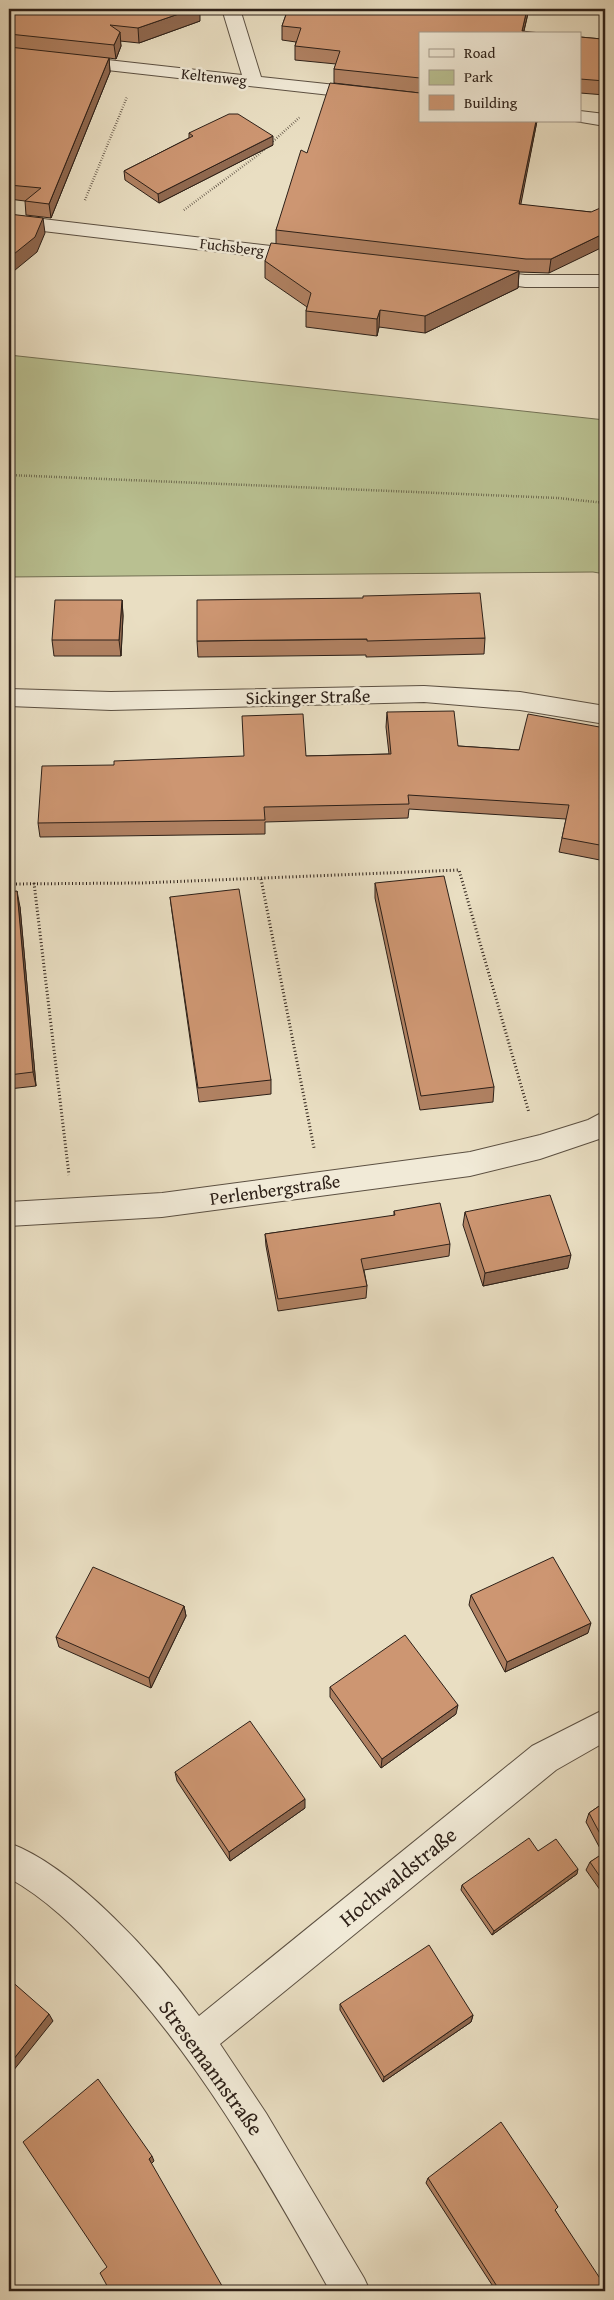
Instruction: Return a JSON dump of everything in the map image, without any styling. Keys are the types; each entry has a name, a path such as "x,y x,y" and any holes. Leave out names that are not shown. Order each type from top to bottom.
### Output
{"street":[{"path":"230,9 253,82"},
{"name":"Keltenweg","path":"9,54 419,100"},
{"path":"582,117 605,120"},
{"name":"Fuchsberg","path":"9,221 321,258"},
{"path":"467,275 525,281 605,281"},
{"name":"Sickinger Straße","path":"9,698 111,701 424,694 520,701 605,715"},
{"name":"Perlenbergstraße","path":"9,1214 162,1205 470,1164 540,1147 597,1128 605,1122"},
{"name":"Hochwaldstraße","path":"197,2040 544,1758 605,1725"},
{"name":"Stresemannstraße","path":"9,1860 46,1882 114,1941 197,2040 256,2127 351,2291"}],"path":[{"path":"73,228 139,69"},
{"path":"195,202 279,139"},
{"path":"9,476 558,498 605,503"},
{"path":"9,884 141,883 459,870 540,1147"},
{"path":"260,879 313,1143"},
{"path":"34,883 68,1167"}],"green space":[{"path":"9,355 605,420 605,574 593,572 9,577"}],"building":[{"path":"9,9 193,9 138,28 110,25 120,32 114,45 9,34"},
{"path":"288,9 527,9 522,31 531,32 419,32 419,78 334,69 340,51 295,46 301,28 282,26"},
{"path":"605,21 605,81 582,79 582,37 602,39"},
{"path":"9,47 109,58 49,204 25,201 41,188 9,185"},
{"path":"330,83 419,93 419,122 536,122 519,204 591,212 605,206 605,233 551,259 526,259 276,230 301,150 307,153"},
{"path":"229,114 238,114 273,136 158,194 124,171 193,136 189,133"},
{"path":"9,214 43,218 35,237 9,258"},
{"path":"271,243 519,271 425,316 380,310 377,319 306,311 311,293 265,261"},
{"path":"480,593 485,638 367,641 367,639 197,641 197,600 363,598 363,596"},
{"path":"55,600 122,600 119,640 52,640"},
{"path":"454,711 458,746 519,750 528,714 605,728 605,846 562,838 569,805 408,795 409,804 264,807 265,820 38,823 42,766 114,765 114,761 244,756 242,716 303,714 306,756 391,754 387,712"},
{"path":"444,876 494,1087 421,1096 375,883"},
{"path":"239,889 271,1080 198,1088 170,897"},
{"path":"17,891 33,1072 9,1075 9,892"},
{"path":"550,1195 571,1255 485,1273 465,1212"},
{"path":"440,1203 450,1244 361,1259 367,1286 278,1299 265,1234 395,1215 394,1211"},
{"path":"553,1557 591,1623 507,1662 471,1595"},
{"path":"93,1567 184,1606 149,1678 56,1637"},
{"path":"405,1635 458,1705 382,1759 330,1687"},
{"path":"250,1721 305,1799 229,1852 175,1772"},
{"path":"605,1802 605,1843 589,1813"},
{"path":"529,1838 538,1851 556,1839 578,1869 494,1931 462,1885"},
{"path":"605,1852 605,1884 590,1862"},
{"path":"429,1945 473,2015 384,2077 340,2004"},
{"path":"9,1979 49,2014 9,2065"},
{"path":"98,2079 152,2156 149,2159 225,2291 110,2291 100,2273 107,2267 23,2142"},
{"path":"501,2122 558,2207 555,2210 605,2286 605,2291 500,2291 428,2178"}]}
